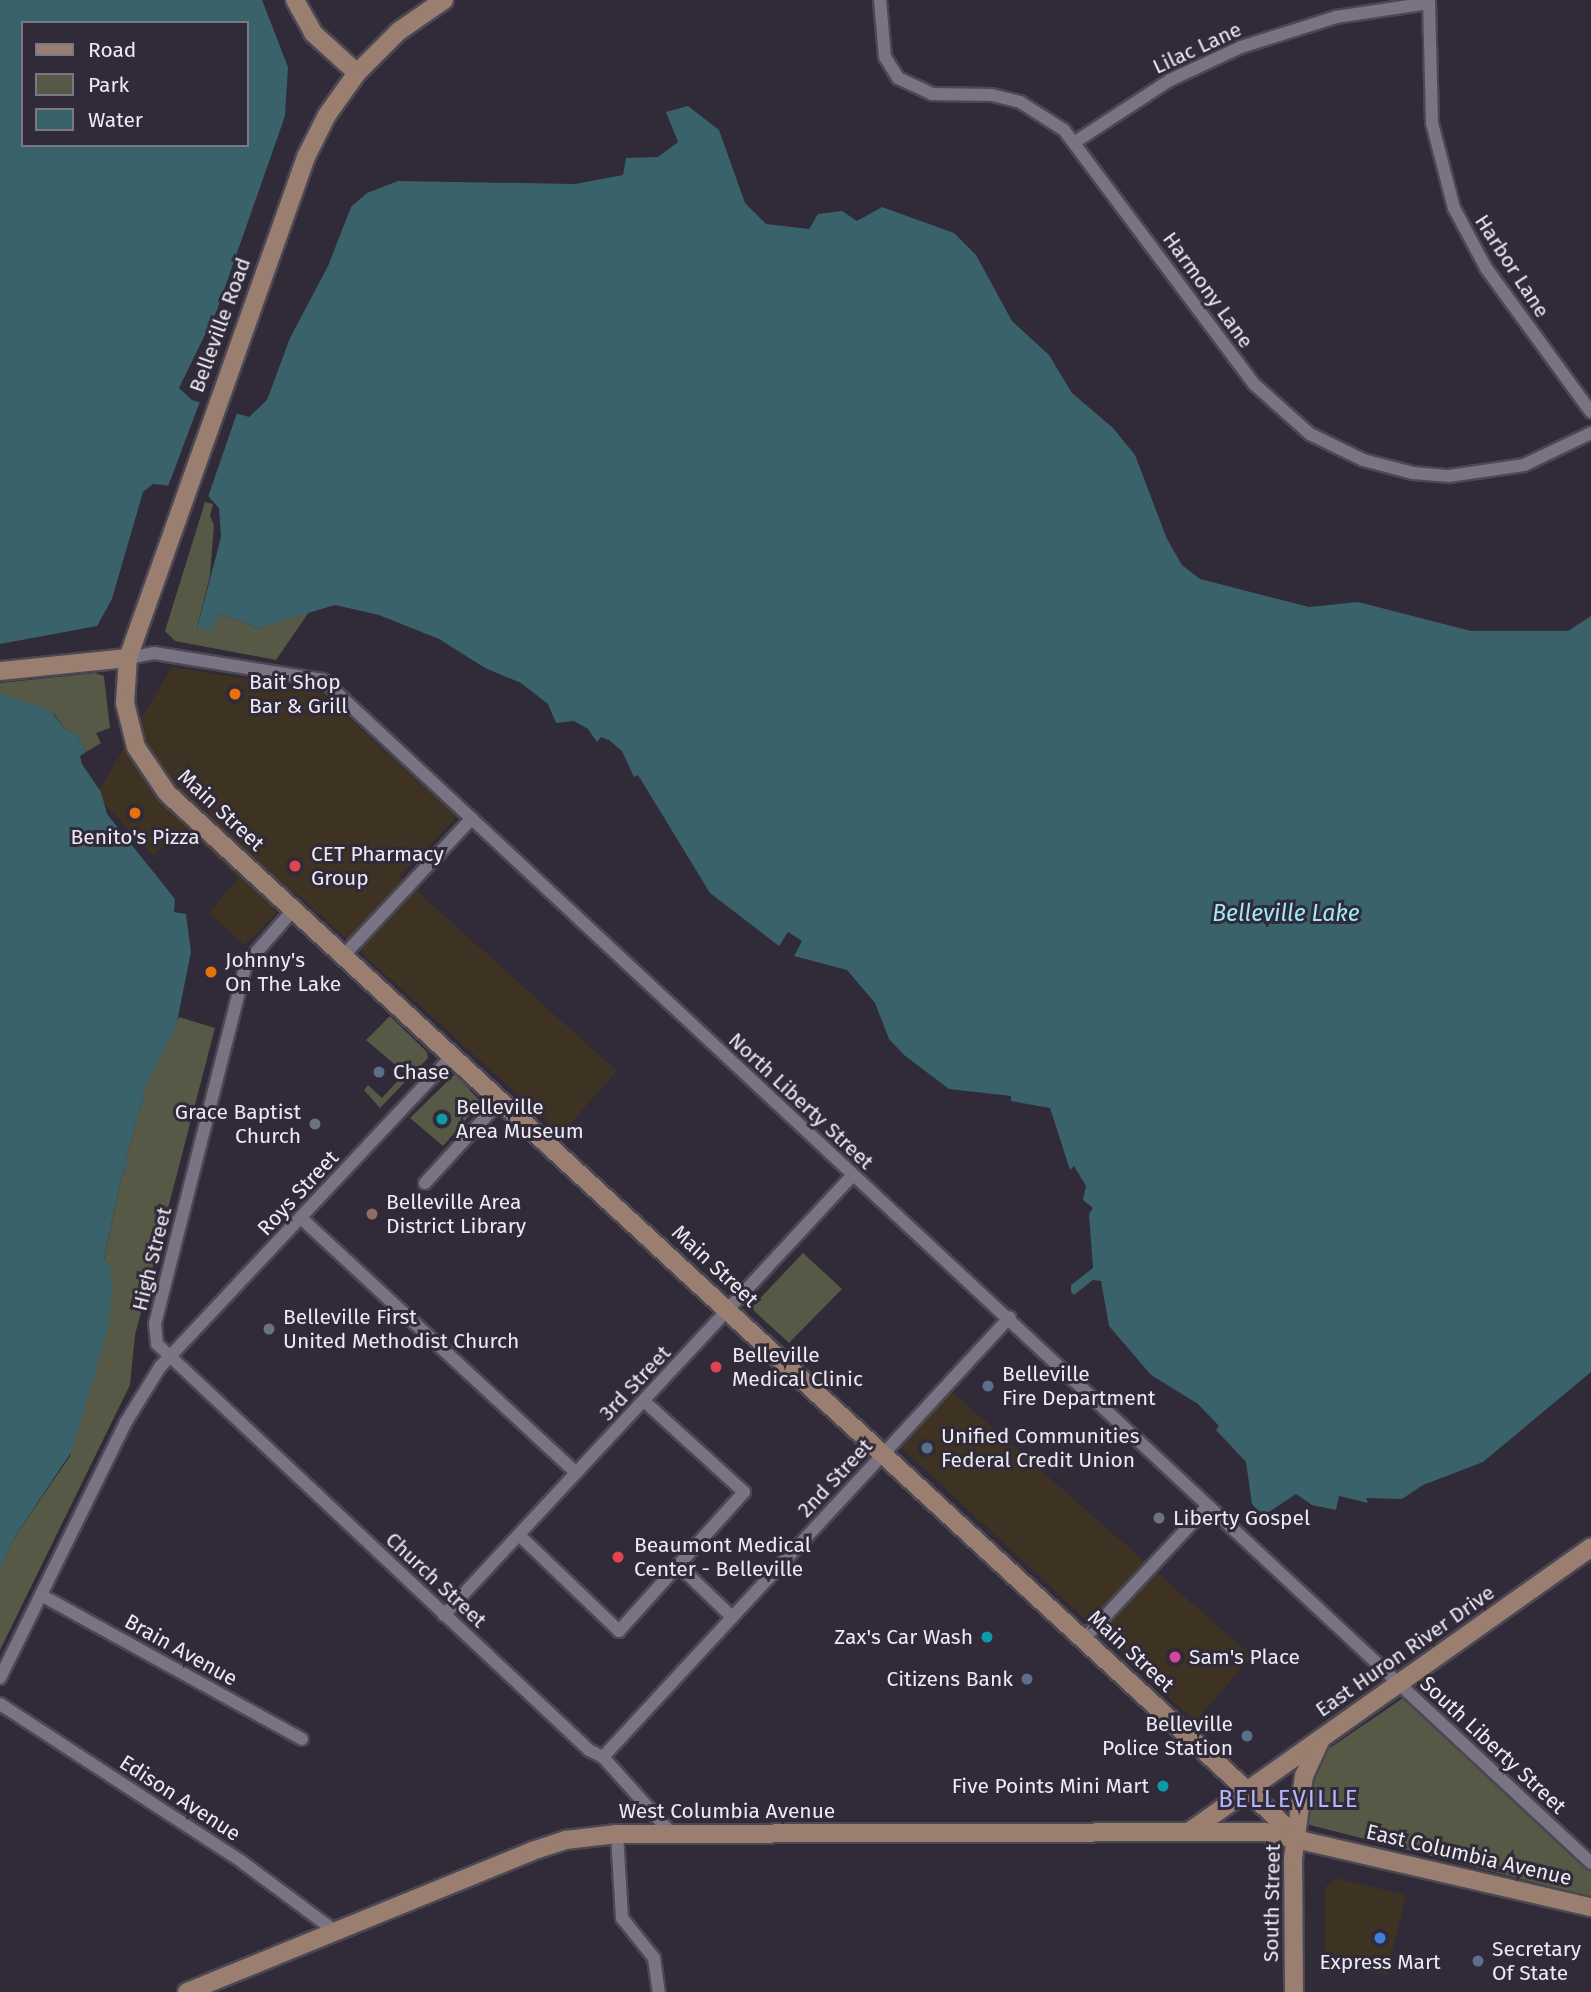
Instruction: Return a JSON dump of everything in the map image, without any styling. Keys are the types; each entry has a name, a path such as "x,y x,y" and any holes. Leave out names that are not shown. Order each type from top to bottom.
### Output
{"main road":[{"path":"295,0 313,33 357,73"},
{"name":"Belleville Road","path":"127,713 128,658 216,404 306,157 327,115 357,73 399,31 444,0"},
{"path":"0,671 128,658"},
{"name":"Main Street","path":"127,713 136,747 158,783 729,1309 1084,1639 1245,1793 1296,1836"},
{"name":"East Huron River Drive","path":"1189,1832 1591,1547"},
{"name":"South Street","path":"1294,1992 1296,1836 1304,1776 1322,1736"},
{"name":"West Columbia Avenue","path":"187,1992 532,1851 566,1840 617,1834 671,1833 1189,1832 1296,1836"},
{"name":"East Columbia Avenue","path":"1296,1836 1591,1907"}],"street":[{"name":"Harmony Lane","path":"880,0 885,57 904,83 932,94 992,95 1020,102 1050,118 1075,142 1254,384 1290,419 1330,446 1396,470 1466,476 1541,459 1591,433"},
{"name":"Lilac Lane","path":"1075,142 1170,80 1241,47 1336,17 1429,1"},
{"name":"Harbor Lane","path":"1429,1 1432,123 1454,208 1486,268 1591,412"},
{"name":"North Liberty Street","path":"128,658 154,653 323,680 852,1176 1010,1317 1399,1683"},
{"path":"344,955 472,818"},
{"name":"High Street","path":"171,1356 157,1344 155,1324 246,964 294,909"},
{"name":"Roys Street","path":"171,1356 453,1055"},
{"path":"425,1183 501,1100"},
{"name":"3rd Street","path":"444,1615 645,1402 852,1176"},
{"path":"301,1218 576,1474"},
{"name":"2nd Street","path":"603,1757 1010,1317"},
{"path":"0,1678 126,1422 171,1356"},
{"name":"Church Street","path":"171,1356 589,1750 603,1757 671,1833"},
{"path":"519,1535 619,1631 744,1492 645,1402"},
{"path":"1084,1639 1208,1506"},
{"path":"679,1566 732,1618"},
{"name":"Brain Avenue","path":"41,1595 302,1740"},
{"name":"South Liberty Street","path":"1399,1683 1591,1863"},
{"name":"Edison Avenue","path":"0,1704 242,1862 335,1931"},
{"path":"617,1834 622,1918 654,1958 659,1992"}],"shaded area":[{"path":"172,667 319,691 457,817 400,876 617,1071 561,1134 296,893 245,945 209,913 238,878 186,829 153,855 96,795"},
{"path":"952,1392 1252,1656 1195,1722 900,1446"},
{"path":"1336,1878 1406,1895 1387,1975 1325,1962 1325,1887"}],"green space":[{"path":"205,502 213,504 210,516 214,525 210,576 197,628 220,613 258,628 311,609 276,660 175,641 165,631"},
{"path":"95,673 104,676 110,728 96,733 101,743 86,752 75,733 65,729 54,714 0,694 0,683"},
{"path":"390,1016 427,1052 428,1058 380,1108 364,1090 368,1085 382,1098 405,1073 366,1040"},
{"path":"179,1017 215,1028 135,1335 130,1385 0,1650 0,1570 10,1544 70,1456 105,1337 110,1266 104,1260 123,1169 127,1170 125,1160 149,1078"},
{"path":"455,1074 481,1102 443,1146 410,1118"},
{"path":"803,1253 842,1289 789,1343 751,1308"},
{"path":"1403,1698 1591,1869 1591,1897 1306,1824 1310,1777 1321,1754"}],"water":[{"name":"Belleville Lake","path":"0,0 262,0 288,67 285,116 217,310 179,388 192,400 249,417 267,400 290,338 328,266 351,207 367,193 398,181 575,184 623,175 626,158 658,157 678,142 666,112 688,106 719,130 745,203 766,224 809,229 818,214 842,211 857,221 882,207 954,233 976,255 1012,321 1049,355 1072,393 1113,428 1135,455 1167,539 1182,565 1200,579 1309,607 1358,602 1471,631 1568,631 1591,616 1591,1372 1483,1462 1423,1485 1402,1499 1366,1498 1368,1503 1339,1496 1336,1510 1312,1505 1296,1494 1269,1512 1259,1512 1252,1504 1246,1462 1216,1430 1219,1426 1198,1404 1151,1375 1109,1326 1101,1281 1093,1280 1074,1295 1071,1292 1071,1285 1093,1268 1089,1214 1093,1208 1083,1200 1086,1186 1074,1166 1070,1170 1050,1108 1011,1101 1011,1096 949,1089 904,1055 889,1039 875,1003 847,970 794,956 802,941 788,932 779,946 710,893 638,775 634,777 622,751 609,740 601,737 597,742 588,729 574,721 556,723 548,704 521,683 485,668 439,639 379,615 335,605 258,628 220,613 212,631 197,629 221,537 219,508 208,496 164,485 153,484 143,492 112,599 97,626 0,644"},
{"path":"0,694 50,710 65,729 75,733 86,752 80,756 82,764 101,792 107,814 175,899 174,912 186,914 191,952 176,1027 149,1079 125,1160 130,1161 127,1170 123,1169 104,1259 110,1266 112,1287 108,1328 72,1451 10,1544 0,1570"}],"pier":[{"path":"201,399 238,410 207,500 167,489"}],"place":[{"name":"Bait Shop Bar & Grill","path":"235,694"},
{"name":"Benito's Pizza","path":"135,813"},
{"name":"CET Pharmacy Group","path":"295,866"},
{"name":"Johnny's On The Lake","path":"211,972"},
{"name":"Chase","path":"379,1072"},
{"name":"Belleville Area Museum","path":"442,1119"},
{"name":"Grace Baptist Church","path":"315,1124"},
{"name":"Belleville Area District Library","path":"372,1214"},
{"name":"Belleville First United Methodist Church","path":"269,1329"},
{"name":"Belleville Medical Clinic","path":"716,1367"},
{"name":"Belleville Fire Department","path":"988,1386"},
{"name":"Unified Communities Federal Credit Union","path":"927,1448"},
{"name":"Liberty Gospel","path":"1159,1518"},
{"name":"Beaumont Medical Center - Belleville","path":"618,1557"},
{"name":"Zax's Car Wash","path":"987,1637"},
{"name":"Sam's Place","path":"1175,1657"},
{"name":"Citizens Bank","path":"1027,1679"},
{"name":"Belleville Police Station","path":"1247,1736"},
{"name":"Five Points Mini Mart","path":"1163,1786"},
{"name":"Express Mart","path":"1380,1938"},
{"name":"Secretary Of State","path":"1478,1961"}],"district":[{"name":"BELLEVILLE","path":"1289,1800"}]}
